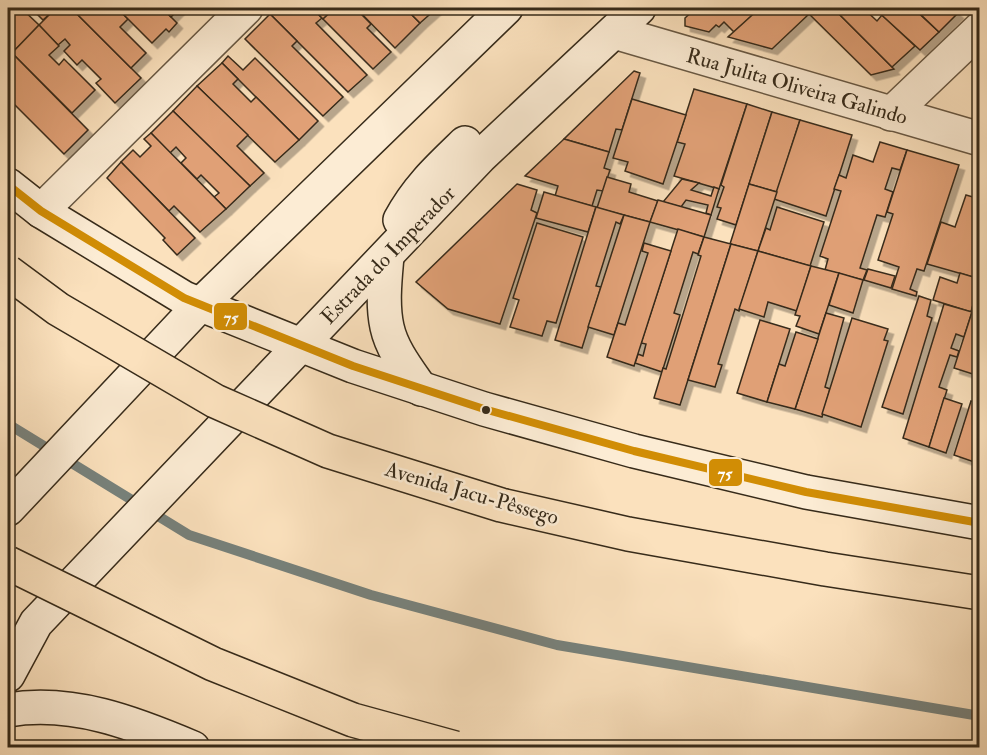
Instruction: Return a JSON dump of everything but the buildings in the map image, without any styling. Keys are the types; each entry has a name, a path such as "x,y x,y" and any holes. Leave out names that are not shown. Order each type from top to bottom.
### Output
{"highway":[{"name":"Avenida Jacu-Pêssego","path":"8,272 58,309 215,401 328,451 501,505 628,534 825,569 980,593"},
{"path":"8,563 213,664 352,720 455,747"}],"street":[{"path":"42,211 246,8"},
{"path":"8,509 200,305 506,8"},
{"path":"421,389 401,360 387,328 384,294 390,253 400,221 411,200 428,178 611,20 639,8"},
{"name":"Rua Julita Oliveira Galindo","path":"611,20 891,114 980,139"},
{"path":"891,114 980,29"},
{"path":"8,185 42,211 184,298 353,366 484,410 634,451 795,489 980,523"},
{"name":"Estrada do Imperador","path":"8,675 36,623 390,253"},
{"path":"8,710 26,706 59,707 101,714 193,747"}],"waterway":[{"path":"8,424 189,535 371,595 557,645 980,716"}],"transit line":[{"name":"75","path":"8,185 41,211 184,298 353,366 484,409 634,451 806,492 980,523"}]}
